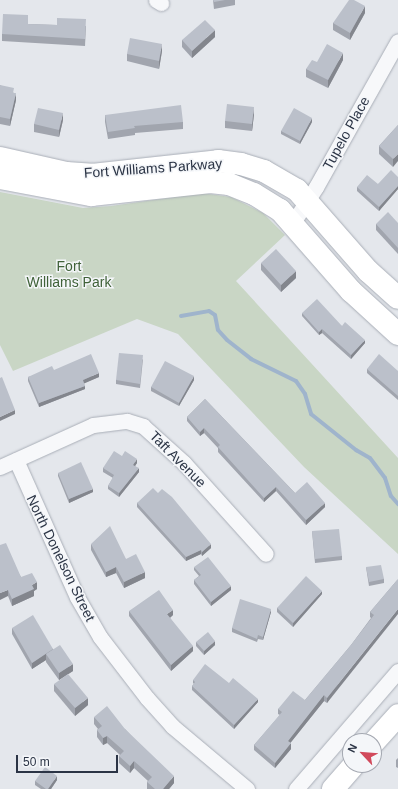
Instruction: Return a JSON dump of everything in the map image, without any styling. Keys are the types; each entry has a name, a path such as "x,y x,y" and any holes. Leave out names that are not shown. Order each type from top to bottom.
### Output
{"street":[{"name":"Tupelo Place","path":"292,224 398,41"},
{"name":"Fort Williams Parkway","path":"0,158 66,173 92,176 218,161 241,164 264,171 297,190 368,271 398,298"},
{"name":"Fort Williams Parkway","path":"0,178 91,195 187,184 229,184 254,194 280,210 351,291 398,334"},
{"name":"Taft Avenue","path":"0,467 93,425 127,421 143,426 160,438 266,554"},
{"name":"North Donelson Street","path":"16,460 77,597 100,636 147,698 172,726 247,789"},
{"path":"296,789 398,671"},
{"path":"382,733 398,715"},
{"path":"333,789 347,773"}],"green space":[{"name":"Fort Williams Park","path":"0,192 83,208 111,206 202,193 231,197 263,213 285,235 236,281 398,458 398,554 304,467 178,334 137,319 13,371 0,345"}],"building":[{"path":"213,0 225,0 214,2"},
{"path":"349,0 354,0 365,6 350,33 333,23"},
{"path":"3,14 28,15 28,24 57,25 57,18 86,19 85,39 2,34"},
{"path":"205,20 215,30 192,51 182,40"},
{"path":"130,38 162,44 159,61 127,54"},
{"path":"327,44 343,53 328,80 306,69 312,60 317,62"},
{"path":"0,85 14,88 13,93 16,93 10,119 0,117"},
{"path":"227,104 254,107 252,124 225,121"},
{"path":"181,105 183,122 134,126 135,128 108,132 105,115"},
{"path":"38,108 63,113 59,130 34,124"},
{"path":"294,108 312,118 300,141 281,131"},
{"path":"398,125 398,154 393,159 379,146"},
{"path":"391,170 398,177 398,186 379,207 357,187 367,175 378,184"},
{"path":"388,212 398,223 398,248 376,224"},
{"path":"276,249 296,271 281,285 261,263"},
{"path":"317,299 342,326 345,322 365,340 351,355 322,329 319,332 302,313"},
{"path":"119,353 143,355 140,384 116,380"},
{"path":"91,354 99,373 83,380 85,386 39,403 28,377 52,366 54,370"},
{"path":"379,354 398,371 398,396 367,369"},
{"path":"165,361 194,376 179,403 151,387"},
{"path":"2,377 15,410 0,417 0,378"},
{"path":"205,399 295,493 307,482 325,503 306,520 276,487 264,498 218,447 220,445 204,428 200,432 187,417"},
{"path":"114,451 122,456 125,451 137,459 133,465 139,468 119,493 108,486 114,475 103,468"},
{"path":"81,462 93,489 69,499 58,473"},
{"path":"153,488 158,493 162,489 172,497 211,544 202,552 201,550 186,557 137,503"},
{"path":"110,526 126,559 136,554 145,572 124,582 116,567 106,572 91,544"},
{"path":"339,529 342,556 315,559 312,531"},
{"path":"6,543 21,577 32,573 37,582 32,585 34,589 12,599 8,590 0,593 0,545"},
{"path":"208,557 231,586 211,602 194,580 201,575 194,567"},
{"path":"381,565 384,579 369,582 366,567"},
{"path":"306,576 322,591 293,623 277,608"},
{"path":"398,579 398,609 327,698 324,695 288,741 291,743 275,763 254,745 282,712 278,709 293,691 305,700 351,645 374,615 370,612"},
{"path":"159,590 173,610 167,614 193,646 171,665 129,611"},
{"path":"240,599 271,609 263,637 258,635 257,639 232,628"},
{"path":"33,615 53,649 32,663 12,628"},
{"path":"208,632 215,641 204,651 196,642"},
{"path":"60,645 73,664 59,673 46,654"},
{"path":"205,664 229,683 233,678 258,699 234,725 192,686 195,682 193,680"},
{"path":"68,674 88,698 75,708 54,684"},
{"path":"107,706 125,729 174,776 163,789 155,789 147,782 152,777 134,761 130,766 119,756 124,751 107,736 103,738 97,730 102,726 94,717"},
{"path":"45,767 57,776 48,789 35,781"}],"waterway":[{"path":"181,316 209,311 215,315 218,330 227,340 251,359 296,381 305,394 311,414 356,450 370,458 385,478 391,496 398,504"}]}
